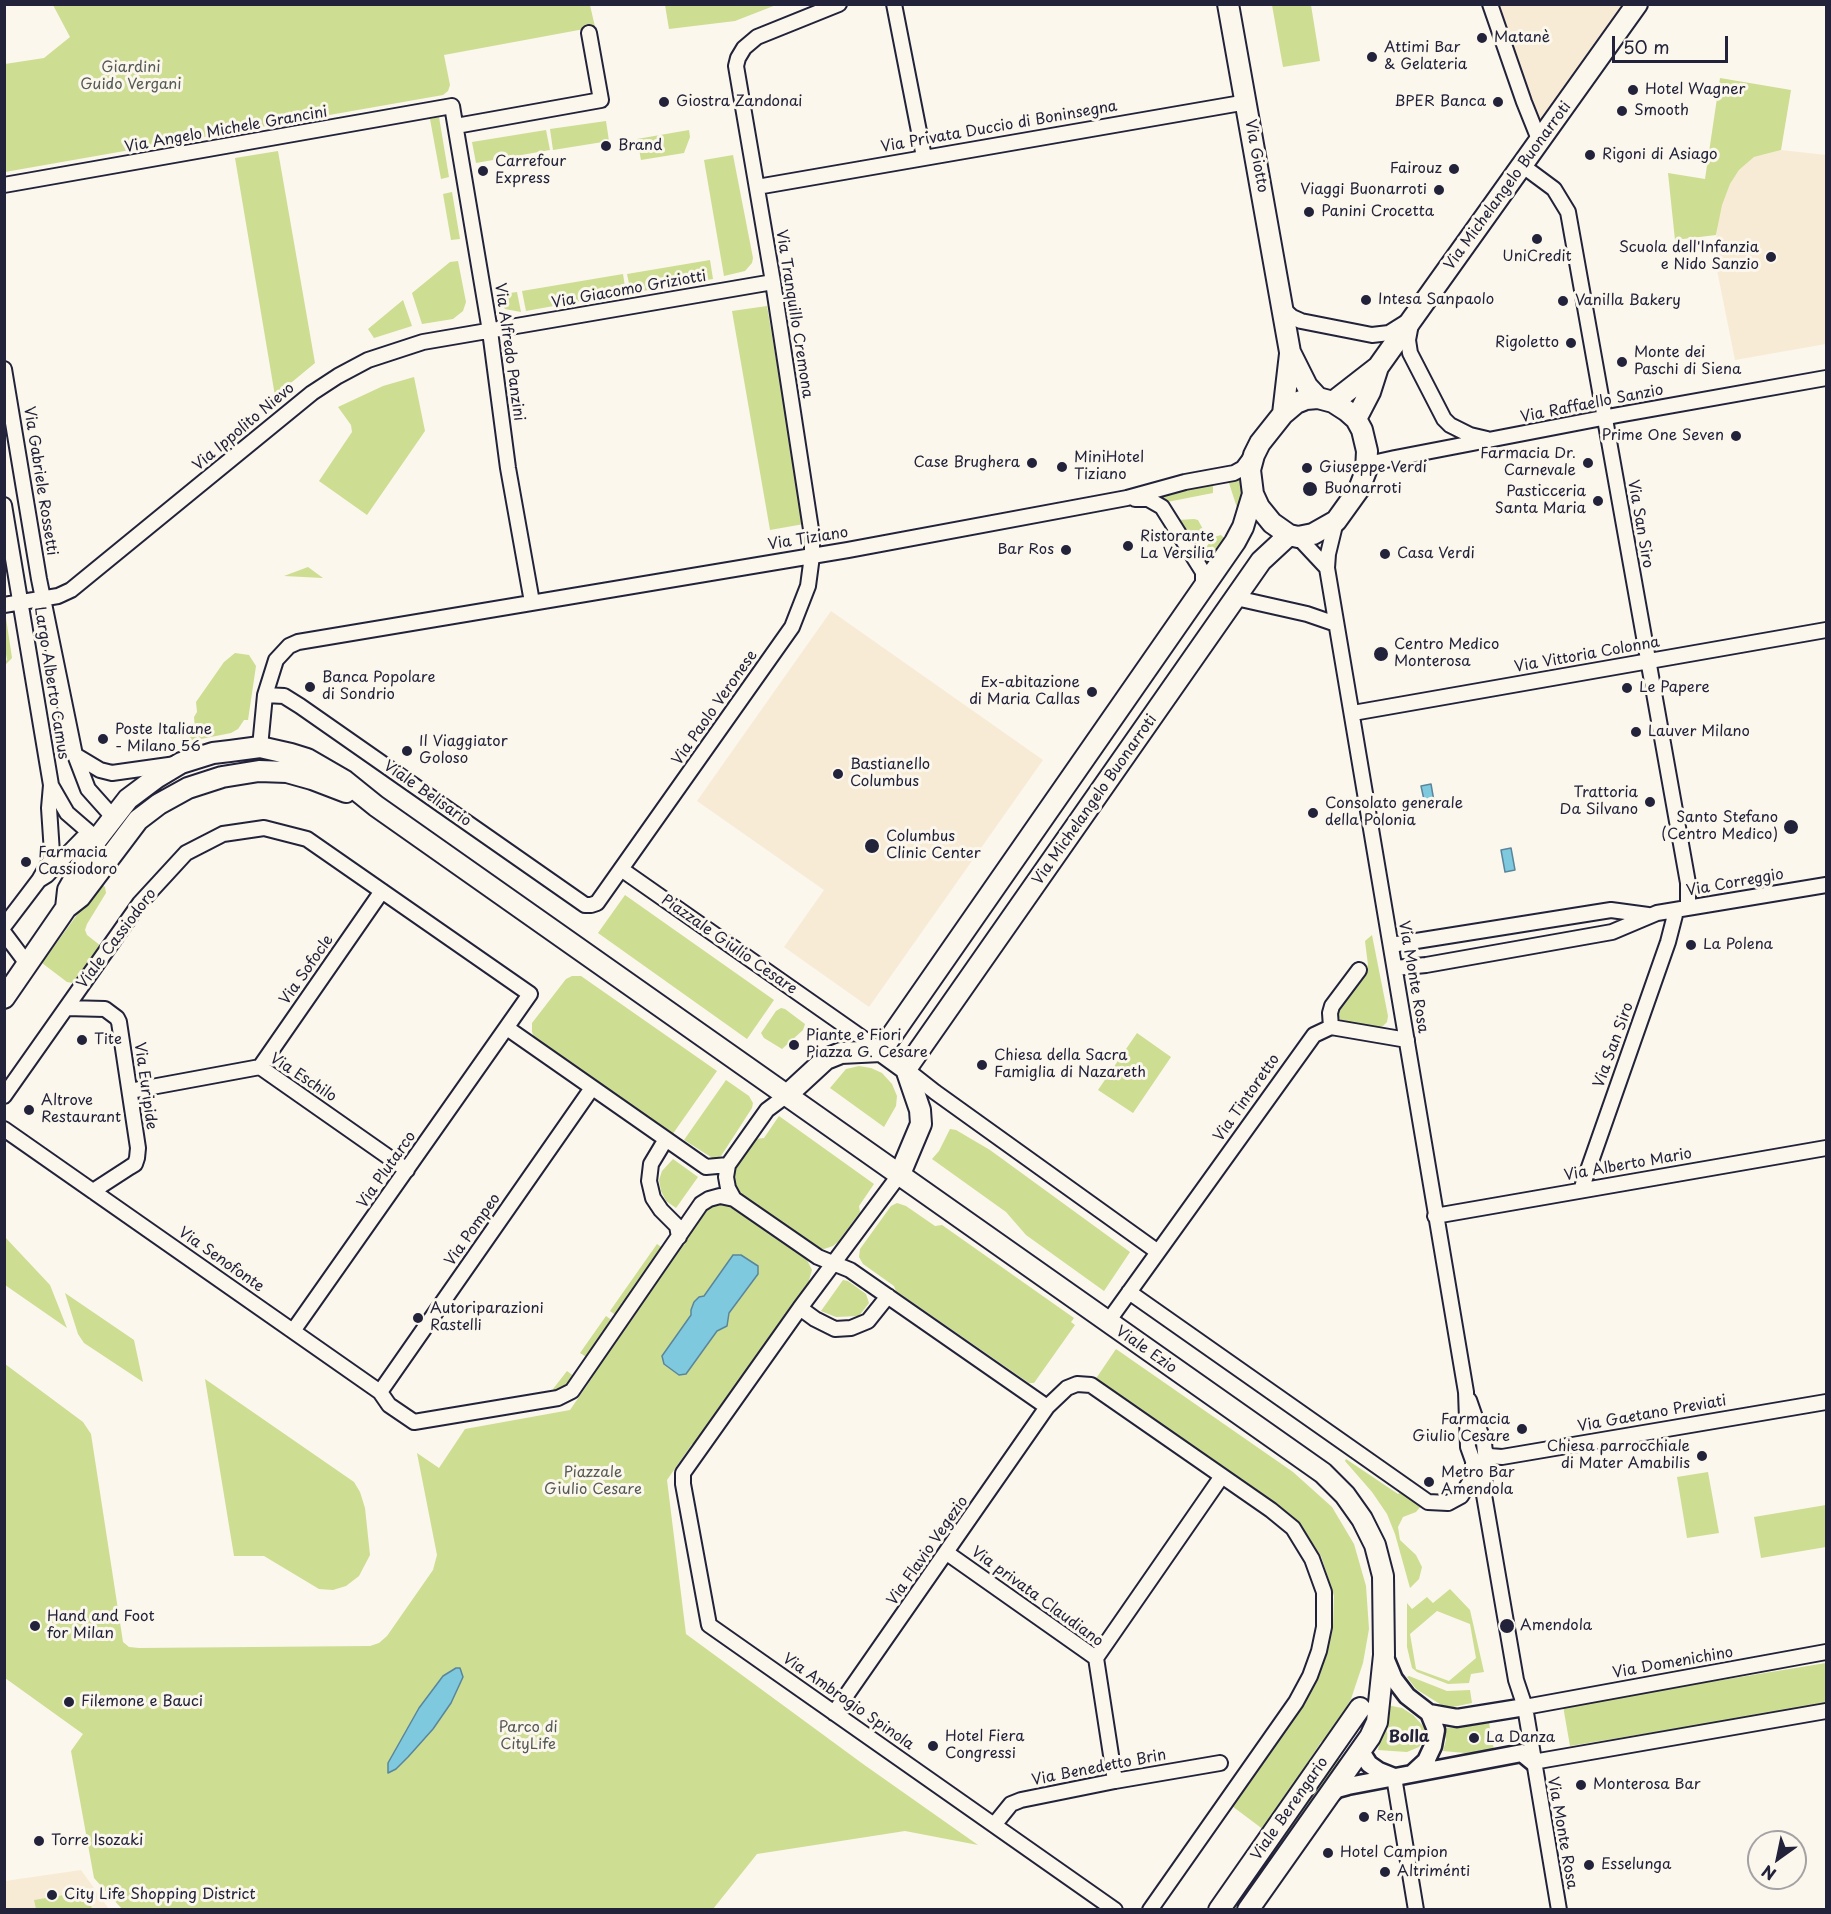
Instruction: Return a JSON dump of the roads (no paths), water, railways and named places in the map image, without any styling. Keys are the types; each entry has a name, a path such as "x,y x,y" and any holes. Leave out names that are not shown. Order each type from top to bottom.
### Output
{"main road":[{"name":"Via Giotto","path":"1228,4 1290,352"},
{"name":"Via Michelangelo Buonarroti","path":"1356,419 1370,392 1378,367 1637,4"},
{"path":"1290,352 1307,386 1356,419 1368,451 1366,471 1359,489 1336,521 1313,534 1294,536 1267,518 1253,494 1250,470 1260,443 1283,414 1296,403 1325,400"},
{"path":"1283,414 1290,352"},
{"name":"Via Michelangelo Buonarroti","path":"1325,400 1378,367"},
{"path":"787,1095 826,1059 841,1053 881,1051 1240,536 1253,494"},
{"name":"Via Michelangelo Buonarroti","path":"906,1069 1265,556 1294,536"},
{"path":"259,771 260,747"},
{"path":"66,908 68,890 97,839 113,817 137,792 156,778 181,763 213,753 260,747 291,753 307,759 345,781 376,806 900,1174 1107,1323"},
{"path":"4,998 66,908 80,897 121,842 145,815 159,804 188,788 222,777 259,771 286,772 343,790 376,806"},
{"path":"113,817 121,842"},
{"path":"97,839 121,842"},
{"name":"Piazzale Giulio Cesare","path":"881,1051 906,1069"},
{"path":"900,1174 921,1125 920,1110 906,1069"},
{"name":"Viale Ezio","path":"1107,1323 1323,1473 1345,1495 1357,1511 1375,1545 1383,1576 1384,1655"},
{"path":"1360,1750 1356,1732 1357,1720 1368,1699 1384,1655"},
{"name":"Viale Berengario","path":"1219,1910 1368,1699"},
{"name":"Viale Berengario","path":"1248,1910 1360,1750"}],"street":[{"name":"Via Tranquillo Cremona","path":"812,556 812,536 773,282 736,66 738,58 750,42 757,37 839,4"},
{"path":"894,4 924,157"},
{"path":"1490,4 1540,142"},
{"path":"456,126 601,100 589,33"},
{"name":"Via Privata Duccio di Boninsegna","path":"757,187 1247,102"},
{"name":"Via Alfredo Panzini","path":"452,106 490,331 508,468 532,602"},
{"name":"Via Angelo Michele Grancini","path":"4,185 452,106"},
{"name":"Via San Siro","path":"1523,166 1554,189 1568,212 1688,883 1682,909 1668,942 1581,1190"},
{"name":"Via Giacomo Griziotti","path":"490,331 773,282"},
{"path":"1282,308 1301,321 1372,335 1389,333 1412,319"},
{"path":"1412,319 1407,340 1410,353 1444,419 1450,425 1470,435 1493,439"},
{"name":"Via Ippolito Nievo","path":"21,602 58,596 85,580 312,393 338,376 368,360 403,348 490,331"},
{"name":"Via Gabriele Rossetti","path":"4,369 44,598"},
{"name":"Via Raffaello Sanzio","path":"1366,471 1377,462 1827,378"},
{"name":"Via Tiziano","path":"260,747 265,694 276,660 289,646 307,640 812,556 1127,498 1185,482 1234,473 1243,468 1254,455"},
{"path":"1127,498 1148,499 1162,507 1203,572 1206,585"},
{"path":"4,505 21,602"},
{"name":"Via Monte Rosa","path":"1336,521 1327,568 1466,1392 1467,1436 1472,1461 1483,1489 1516,1680 1525,1707 1559,1910"},
{"path":"1294,536 1327,568"},
{"name":"Via Paolo Veronese","path":"621,869 792,627 808,586 812,556"},
{"name":"Largo Alberto Camus","path":"44,598 75,755 88,789 113,817"},
{"path":"1236,598 1306,614 1336,624"},
{"name":"Largo Alberto Camus","path":"4,605 21,602 51,785 49,808 52,853 39,880"},
{"name":"Via Vittoria Colonna","path":"1353,713 1827,630"},
{"name":"Viale Belisario","path":"265,694 284,696 300,706 585,905 597,903 621,869"},
{"name":"Largo Alberto Camus","path":"75,755 91,765 112,772 181,763"},
{"name":"Largo Alberto Camus","path":"51,785 67,813 97,839"},
{"name":"Viale Cassiodoro","path":"4,1096 140,903 186,853 223,834 264,828 307,839 382,891"},
{"path":"4,926 39,880 47,875 83,838 97,839"},
{"name":"Piazzale Giulio Cesare","path":"621,869 881,1051"},
{"name":"Via Correggio","path":"1395,968 1612,932 1648,915 1827,885"},
{"path":"382,891 530,994 507,1028 706,1167 728,1165"},
{"name":"Via Sofocle","path":"260,1067 382,891"},
{"path":"1611,910 1615,926 1612,932"},
{"name":"Via Correggio","path":"1391,945 1611,910 1648,915"},
{"path":"1479,931 1474,942 1477,952 1482,955"},
{"path":"4,933 28,965"},
{"path":"1359,970 1332,1006 1331,1027 1348,1028 1407,1040"},
{"name":"Via Euripide","path":"66,1008 105,1009 117,1018 130,1091 138,1148 135,1164 93,1191"},
{"name":"Via Tintoretto","path":"1158,1252 1309,1040 1331,1027"},
{"name":"Via Plutarco","path":"293,1331 507,1028"},
{"name":"Via Eschilo","path":"130,1091 260,1067 407,1170"},
{"name":"Piazzale Giulio Cesare","path":"906,1069 1158,1252"},
{"name":"Via Pompeo","path":"380,1392 592,1088"},
{"path":"734,1199 728,1188 728,1165 767,1110 787,1095"},
{"name":"Via Senofonte","path":"4,1129 380,1392 389,1405 414,1422 558,1398 572,1391 679,1237"},
{"path":"666,1139 651,1164 649,1181 653,1198 676,1226 679,1237"},
{"name":"Via Alberto Mario","path":"1436,1216 1827,1148"},
{"path":"888,1296 868,1321 851,1328 835,1329 800,1308 900,1174"},
{"path":"679,1237 701,1204 709,1199 720,1197 734,1199 818,1257 850,1270 1047,1407 1067,1388 1077,1384 1091,1385 1271,1510 1293,1528 1312,1559 1324,1592 1324,1627 1310,1676 1296,1702 1150,1910"},
{"path":"1158,1252 1129,1292 1422,1499 1433,1503 1448,1503 1461,1496 1471,1480 1472,1461"},
{"name":"Viale Ezio","path":"1107,1323 1129,1292"},
{"name":"Via Ambrogio Spinola","path":"800,1308 683,1473 682,1484 709,1625 1115,1910"},
{"name":"Via Monte Rosa","path":"1466,1392 1485,1451 1483,1489"},
{"name":"Via Gaetano Previati","path":"1485,1451 1491,1457 1502,1456 1827,1402"},
{"name":"Via Flavio Vegezio","path":"834,1713 1047,1407"},
{"path":"1096,1658 1222,1476"},
{"name":"Via privata Claudiano","path":"947,1553 1096,1658 1115,1780"},
{"name":"Via Domenichino","path":"1525,1707 1827,1652"},
{"path":"1384,1655 1394,1679 1407,1696 1429,1713 1457,1718 1525,1707"},
{"path":"1368,1699 1407,1696"},
{"path":"1324,1801 1331,1793 1341,1788 1522,1753 1533,1762 1827,1711"},
{"path":"1413,1773 1426,1761 1433,1746 1436,1730 1429,1713"},
{"path":"1360,1750 1369,1764 1394,1777"},
{"name":"Via Benedetto Brin","path":"994,1825 1011,1804 1021,1800 1115,1780 1220,1763"},
{"path":"1394,1777 1416,1910"}],"water":[{"path":"1431,784 1435,807 1426,809 1421,786"},
{"path":"1511,848 1515,870 1505,872 1501,850"},
{"path":"733,1255 741,1255 758,1266 758,1274 729,1313 727,1326 717,1331 686,1374 679,1375 664,1364 662,1356 691,1315 694,1302 704,1296"},
{"path":"460,1668 463,1677 451,1703 433,1729 408,1757 396,1769 388,1773 388,1763 419,1708 443,1676"}],"place":[{"name":"Matanè","path":"1482,38"},
{"name":"Attimi Bar & Gelateria","path":"1372,57"},
{"name":"Hotel Wagner","path":"1633,90"},
{"name":"Giostra Zandonai","path":"664,102"},
{"name":"BPER Banca","path":"1498,102"},
{"name":"Smooth","path":"1622,111"},
{"name":"Brand","path":"606,146"},
{"name":"Rigoni di Asiago","path":"1590,155"},
{"name":"Fairouz","path":"1454,169"},
{"name":"Carrefour Express","path":"483,171"},
{"name":"Viaggi Buonarroti","path":"1439,190"},
{"name":"Panini Crocetta","path":"1309,212"},
{"name":"UniCredit","path":"1537,239"},
{"name":"Scuola dell'Infanzia e Nido Sanzio","path":"1771,257"},
{"name":"Intesa Sanpaolo","path":"1366,300"},
{"name":"Vanilla Bakery","path":"1563,301"},
{"name":"Rigoletto","path":"1571,343"},
{"name":"Monte dei Paschi di Siena","path":"1622,362"},
{"name":"Prime One Seven","path":"1736,436"},
{"name":"Case Brughera","path":"1032,463"},
{"name":"Farmacia Dr. Carnevale","path":"1588,463"},
{"name":"MiniHotel Tiziano","path":"1062,467"},
{"name":"Giuseppe Verdi","path":"1307,468"},
{"name":"Buonarroti","path":"1310,489"},
{"name":"Pasticceria Santa Maria","path":"1598,501"},
{"name":"Ristorante La Versilia","path":"1128,546"},
{"name":"Bar Ros","path":"1066,550"},
{"name":"Casa Verdi","path":"1385,554"},
{"name":"Centro Medico Monterosa","path":"1381,654"},
{"name":"Banca Popolare di Sondrio","path":"310,687"},
{"name":"Le Papere","path":"1627,688"},
{"name":"Ex-abitazione di Maria Callas","path":"1092,692"},
{"name":"Lauver Milano","path":"1636,732"},
{"name":"Poste Italiane - Milano 56","path":"103,739"},
{"name":"Il Viaggiator Goloso","path":"407,751"},
{"name":"Bastianello Columbus","path":"838,774"},
{"name":"Trattoria Da Silvano","path":"1650,802"},
{"name":"Consolato generale della Polonia","path":"1313,813"},
{"name":"Santo Stefano (Centro Medico)","path":"1791,827"},
{"name":"Columbus Clinic Center","path":"872,846"},
{"name":"Farmacia Cassiodoro","path":"26,862"},
{"name":"La Polena","path":"1691,945"},
{"name":"Tite","path":"82,1040"},
{"name":"Piante e Fiori Piazza G. Cesare","path":"794,1045"},
{"name":"Chiesa della Sacra Famiglia di Nazareth","path":"982,1065"},
{"name":"Altrove Restaurant","path":"29,1110"},
{"name":"Autoriparazioni Rastelli","path":"418,1318"},
{"name":"Farmacia Giulio Cesare","path":"1522,1429"},
{"name":"Chiesa parrocchiale di Mater Amabilis","path":"1702,1456"},
{"name":"Metro Bar Amendola","path":"1429,1482"},
{"name":"Hand and Foot for Milan","path":"35,1626"},
{"name":"Amendola","path":"1507,1626"},
{"name":"Filemone e Bauci","path":"69,1702"},
{"name":"La Danza","path":"1474,1738"},
{"name":"Hotel Fiera Congressi","path":"933,1746"},
{"name":"Monterosa Bar","path":"1581,1785"},
{"name":"Ren","path":"1364,1817"},
{"name":"Torre Isozaki","path":"39,1841"},
{"name":"Hotel Campion","path":"1328,1853"},
{"name":"Esselunga","path":"1589,1865"},
{"name":"Altriménti","path":"1385,1872"},
{"name":"City Life Shopping District","path":"52,1895"}],"district":[{"name":"Bolla","path":"1409,1738"}],"park label":[{"name":"Giardini Guido Vergani","path":"131,76"},
{"name":"Parco di CityLife","path":"528,1736"}]}
